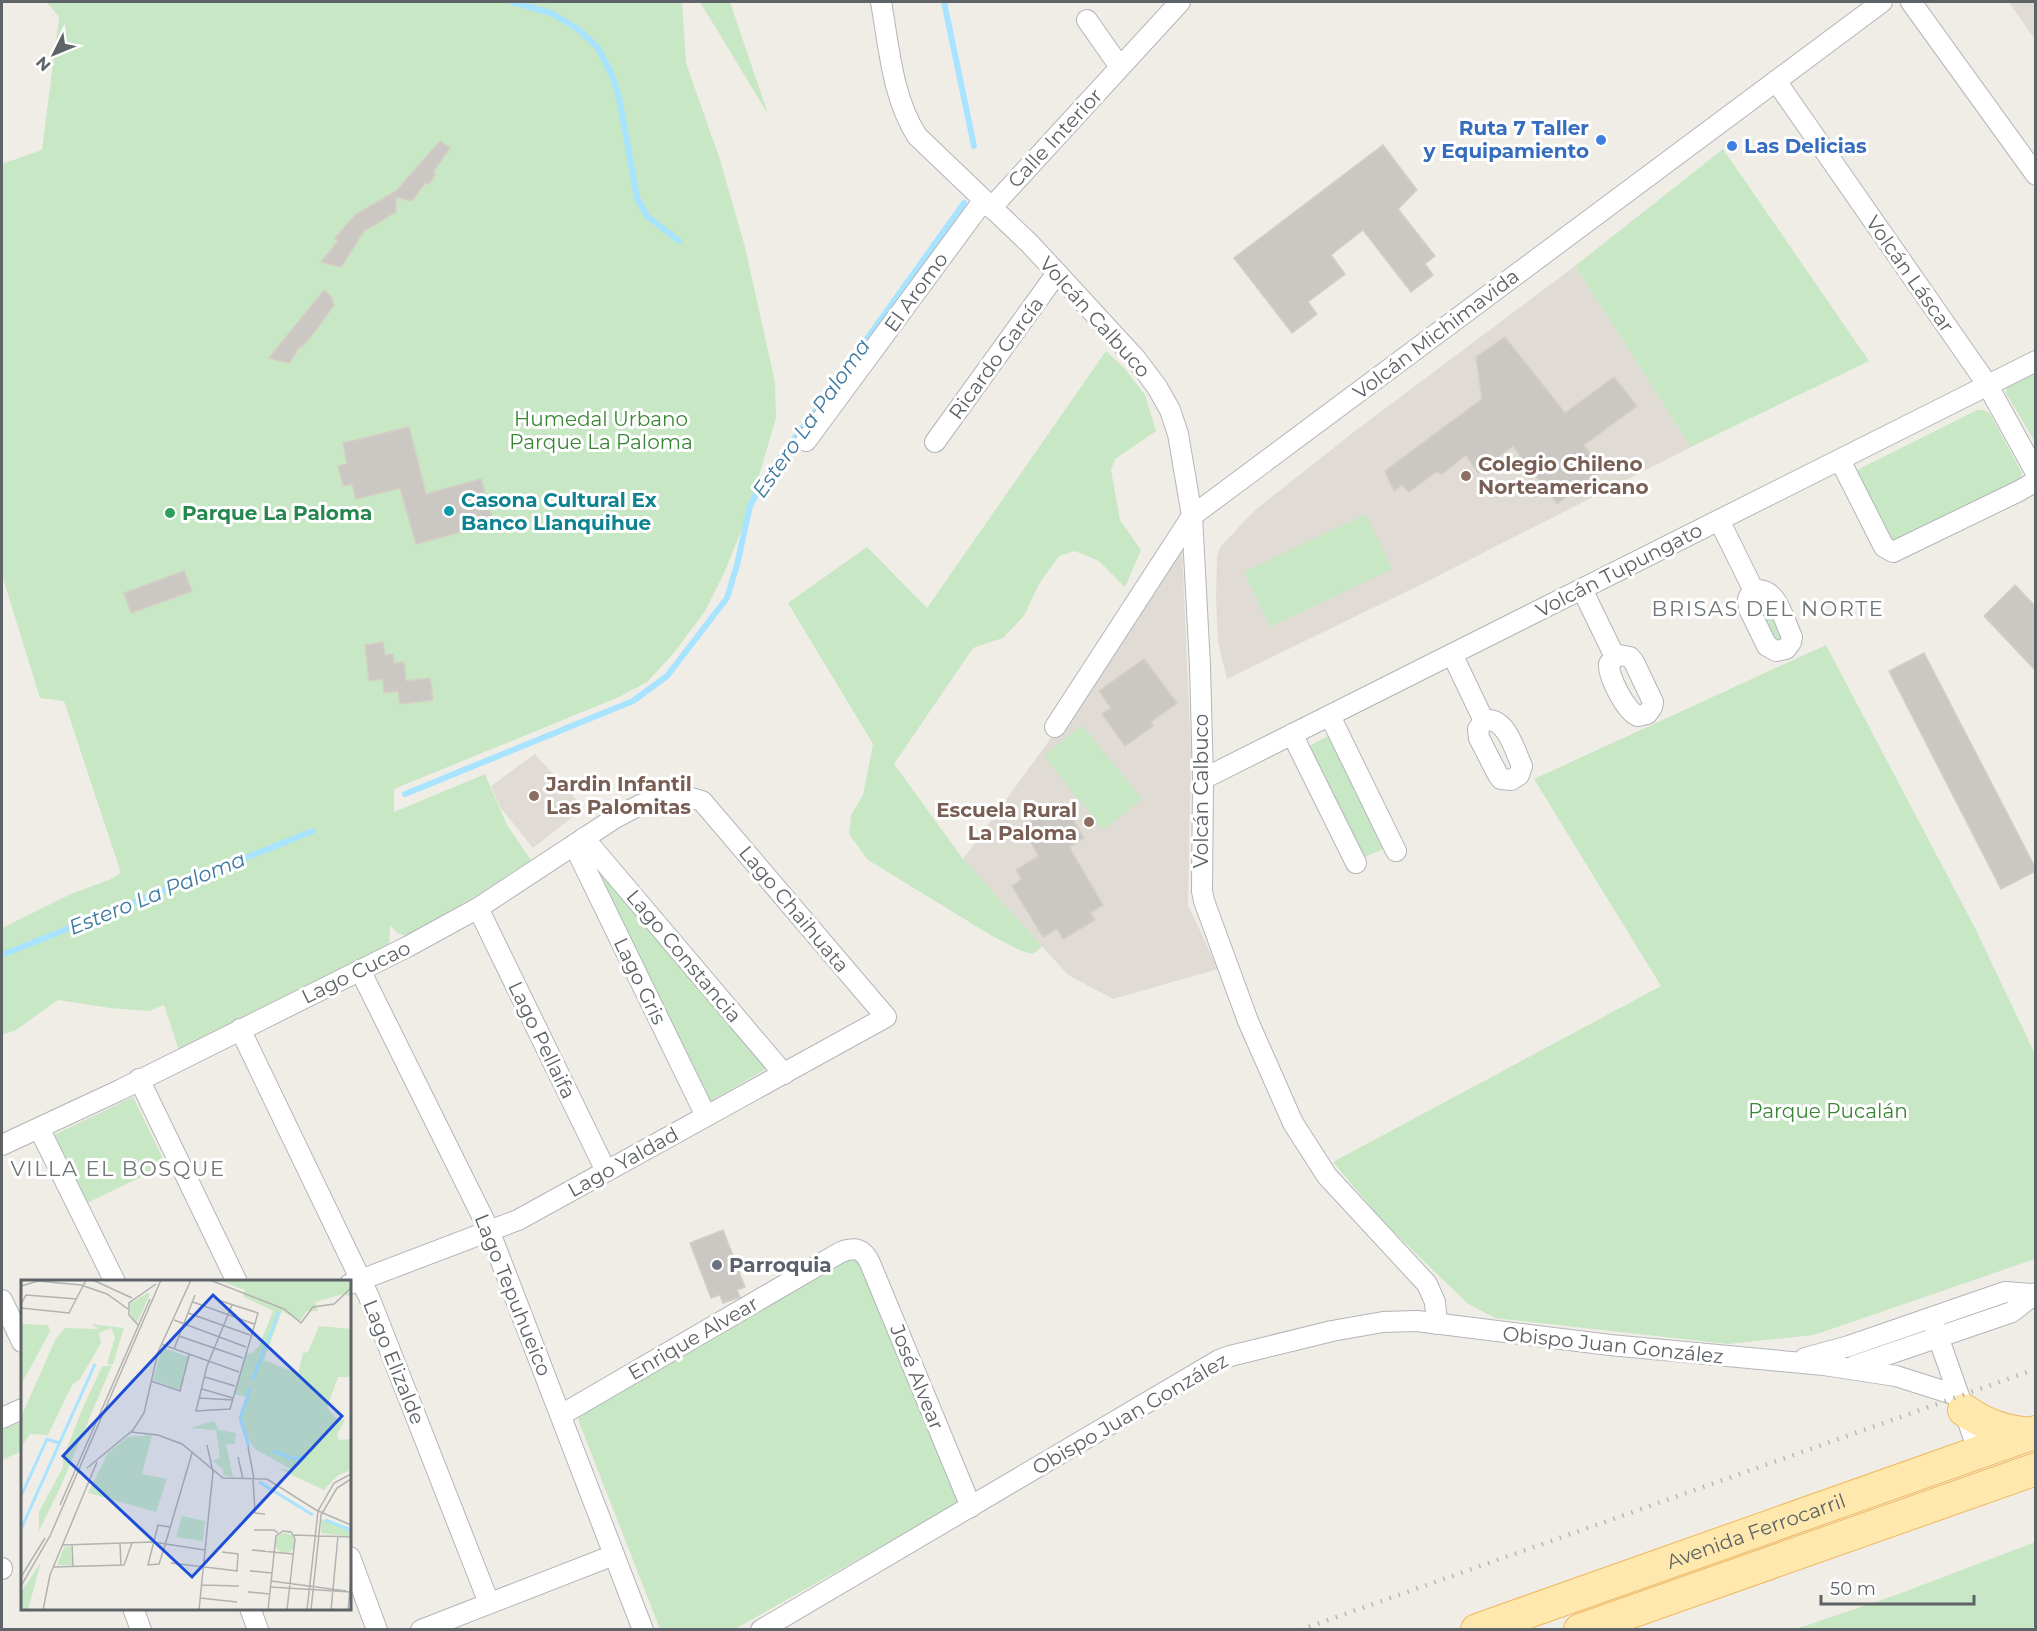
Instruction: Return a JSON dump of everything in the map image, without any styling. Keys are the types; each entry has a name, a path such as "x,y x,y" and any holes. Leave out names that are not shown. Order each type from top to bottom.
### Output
{"main road":[{"path":"1962,1403 1977,1420 1993,1427 2019,1433 2034,1433"},
{"name":"Avenida Ferrocarril","path":"1477,1629 2034,1433"},
{"path":"1979,1453 1991,1485"},
{"name":"Avenida Ferrocarril","path":"1580,1629 2036,1469"}],"street":[{"name":"Volcán Calbuco","path":"881,2 897,89 910,126 924,146 1058,273 1136,359 1164,397 1170,410 1178,434 1192,516 1200,666 1203,779 1202,891 1225,959 1293,1123 1327,1176 1426,1284 1435,1302 1437,1324"},
{"name":"Calle Interior","path":"987,204 1180,2"},
{"name":"Volcán Michimavida","path":"1055,727 1192,516 1882,2"},
{"path":"1911,2 2036,175"},
{"path":"1087,20 1120,67"},
{"name":"Volcán Láscar","path":"1776,81 1987,384 2036,473"},
{"name":"El Aromo","path":"806,441 987,204"},
{"name":"Ricardo García","path":"935,442 1058,273"},
{"name":"Volcán Tupungato","path":"1203,779 2036,361"},
{"path":"1840,460 1884,547 1893,552 2036,481"},
{"path":"1719,520 1755,591"},
{"path":"1582,589 1615,657"},
{"path":"1452,654 1484,722"},
{"path":"1330,716 1396,851"},
{"path":"1292,735 1356,863"},
{"name":"Lago Cucao","path":"2,1145 120,1090 478,908 615,818 651,801 681,795 702,801"},
{"name":"Lago Chaihuata","path":"702,801 886,1017"},
{"name":"Lago Constancia","path":"579,842 784,1074"},
{"name":"Lago Gris","path":"579,842 706,1116"},
{"name":"Lago Pellaifa","path":"478,908 606,1171"},
{"name":"Lago Tepuhueico","path":"360,970 489,1230 643,1629"},
{"name":"Lago Yaldad","path":"355,1281 518,1220 886,1017"},
{"name":"Lago Elizalde","path":"240,1029 355,1281 489,1603"},
{"path":"140,1079 237,1280"},
{"path":"39,1128 115,1280"},
{"name":"Enrique Alvear","path":"561,1415 840,1252 852,1248 859,1250"},
{"name":"José Alvear","path":"859,1250 870,1263 971,1507"},
{"name":"Obispo Juan González","path":"1788,1362 1819,1356 2005,1292 2034,1293"},
{"name":"Obispo Juan González","path":"1845,1368 2012,1312 2034,1293"},
{"path":"2,1300 21,1339"},
{"path":"1932,1317 1979,1453"},
{"name":"Obispo Juan González","path":"761,1629 1208,1366 1230,1356 1332,1331 1383,1322 1409,1321 1610,1345 1845,1368 1896,1376 1962,1403"},
{"path":"2,1418 21,1409"},
{"path":"420,1629 614,1555"},
{"path":"351,1560 378,1629"},
{"path":"134,1610 141,1629"},
{"path":"251,1610 258,1629"}],"shaded area":[{"path":"2009,2 2035,2 2035,40"},
{"name":"Colegio Chileno Norteamericano","path":"1575,266 1691,447 1420,585 1227,679 1218,642 1216,598 1217,556 1221,546 1254,511 1355,431"},
{"name":"Escuela Rural La Paloma","path":"1182,547 1191,754 1188,905 1218,969 1113,999 1068,975 963,859 1077,702"},
{"name":"Jardin Infantil Las Palomitas","path":"535,754 584,808 533,848 500,807 491,786"}],"green space":[{"name":"Parque La Paloma","path":"47,2 682,2 686,63 720,160 745,247 775,382 776,418 746,519 724,573 705,611 673,654 647,682 619,697 394,789 394,812 485,774 507,825 531,860 409,935 398,933 390,925 389,952 179,1050 164,1005 149,1011 58,1000 16,1030 2,1035 2,928 71,894 109,880 121,873 64,701 40,698 2,575 2,164 42,150 59,17"},
{"path":"700,2 730,2 768,114"},
{"path":"1723,149 1869,361 1691,447 1575,266"},
{"path":"1106,351 1125,369 1145,395 1156,431 1115,459 1111,470 1120,520 1141,550 1125,587 1099,561 1075,551 1059,556 1039,584 1024,616 1003,638 973,648 894,764 963,859 1042,946 1033,954 1021,951 989,934 868,860 849,834 851,815 863,795 873,744 788,603 867,547 927,608"},
{"path":"2035,368 2035,442 2006,393 2006,386"},
{"path":"1977,410 1984,410 1990,414 2022,473 2020,480 1894,542 1889,538 1857,472"},
{"path":"1366,514 1392,569 1270,627 1244,572"},
{"path":"1763,596 1785,638 1777,645 1754,601"},
{"name":"Parque Pucalán","path":"1826,645 1975,928 2035,1054 2035,1259 1814,1335 1728,1344 1495,1318 1467,1303 1382,1220 1333,1162 1661,986 1534,779"},
{"path":"1082,725 1142,799 1103,830 1044,756"},
{"path":"1330,735 1388,847 1362,858 1307,747"},
{"path":"595,864 768,1068 705,1104 592,865"},
{"path":"133,1097 166,1165 87,1203 54,1135"},
{"path":"850,1255 857,1256 958,1492 958,1503 735,1629 660,1629 578,1415"},
{"path":"21,1422 21,1451 2,1460 2,1430"},
{"path":"2035,1542 2035,1627 2029,1629 1796,1629 1896,1595"}],"building":[{"path":"440,141 450,148 434,171 435,175 429,184 425,183 412,201 396,197 396,212 364,231 341,267 321,262 338,241 335,238 355,215 396,191"},
{"path":"1383,145 1417,190 1398,209 1435,256 1425,264 1433,275 1411,292 1363,230 1331,255 1345,274 1308,302 1317,314 1292,333 1234,258"},
{"path":"324,290 331,296 334,305 315,331 302,347 300,346 289,363 269,358"},
{"path":"1505,337 1565,413 1614,377 1637,406 1584,445 1601,471 1557,504 1513,446 1478,473 1466,455 1442,474 1436,472 1409,492 1402,485 1394,491 1385,471 1482,399 1476,357"},
{"path":"409,427 426,494 481,479 494,523 416,544 400,488 356,499 352,484 343,486 338,466 347,464 343,443"},
{"path":"184,571 192,591 131,613 124,593"},
{"path":"2015,585 2036,607 2036,671 1984,616"},
{"path":"383,642 385,655 393,654 394,663 404,662 406,681 430,678 433,700 400,704 398,691 384,693 383,679 369,681 365,645"},
{"path":"1924,653 2036,869 2001,889 1889,671"},
{"path":"1144,659 1177,703 1151,722 1153,726 1125,746 1102,714 1111,708 1099,691"},
{"path":"1063,803 1084,838 1069,847 1103,905 1090,913 1095,920 1063,939 1057,929 1043,937 1012,886 1022,879 1016,870 1039,856 1022,827"},
{"name":"Parroquia","path":"723,1230 745,1287 737,1290 740,1297 723,1303 720,1295 711,1298 690,1243"}],"waterway":[{"path":"512,2 551,13 578,29 598,48 611,73 619,97 637,198 647,216 679,241"},
{"name":"Estero La Paloma","path":"944,2 974,146"},
{"name":"Estero La Paloma","path":"405,794 633,701 667,676 727,598 750,506 766,476 964,203"},
{"name":"Estero La Paloma","path":"2,955 313,831"}],"railway":[{"path":"1300,1630 2036,1369"}],"place":[{"name":"Ruta 7 Taller y Equipamiento","path":"1601,140"},
{"name":"Las Delicias","path":"1732,146"},
{"name":"Colegio Chileno Norteamericano","path":"1466,476"},
{"name":"Casona Cultural Ex Banco Llanquihue","path":"449,511"},
{"name":"Parque La Paloma","path":"170,513"},
{"name":"Jardin Infantil Las Palomitas","path":"534,796"},
{"name":"Escuela Rural La Paloma","path":"1089,822"},
{"name":"Parroquia","path":"717,1265"}],"district":[{"name":"BRISAS DEL NORTE","path":"1768,608"},
{"name":"VILLA EL BOSQUE","path":"118,1168"}],"park label":[{"name":"Humedal Urbano Parque La Paloma","path":"601,430"}]}
